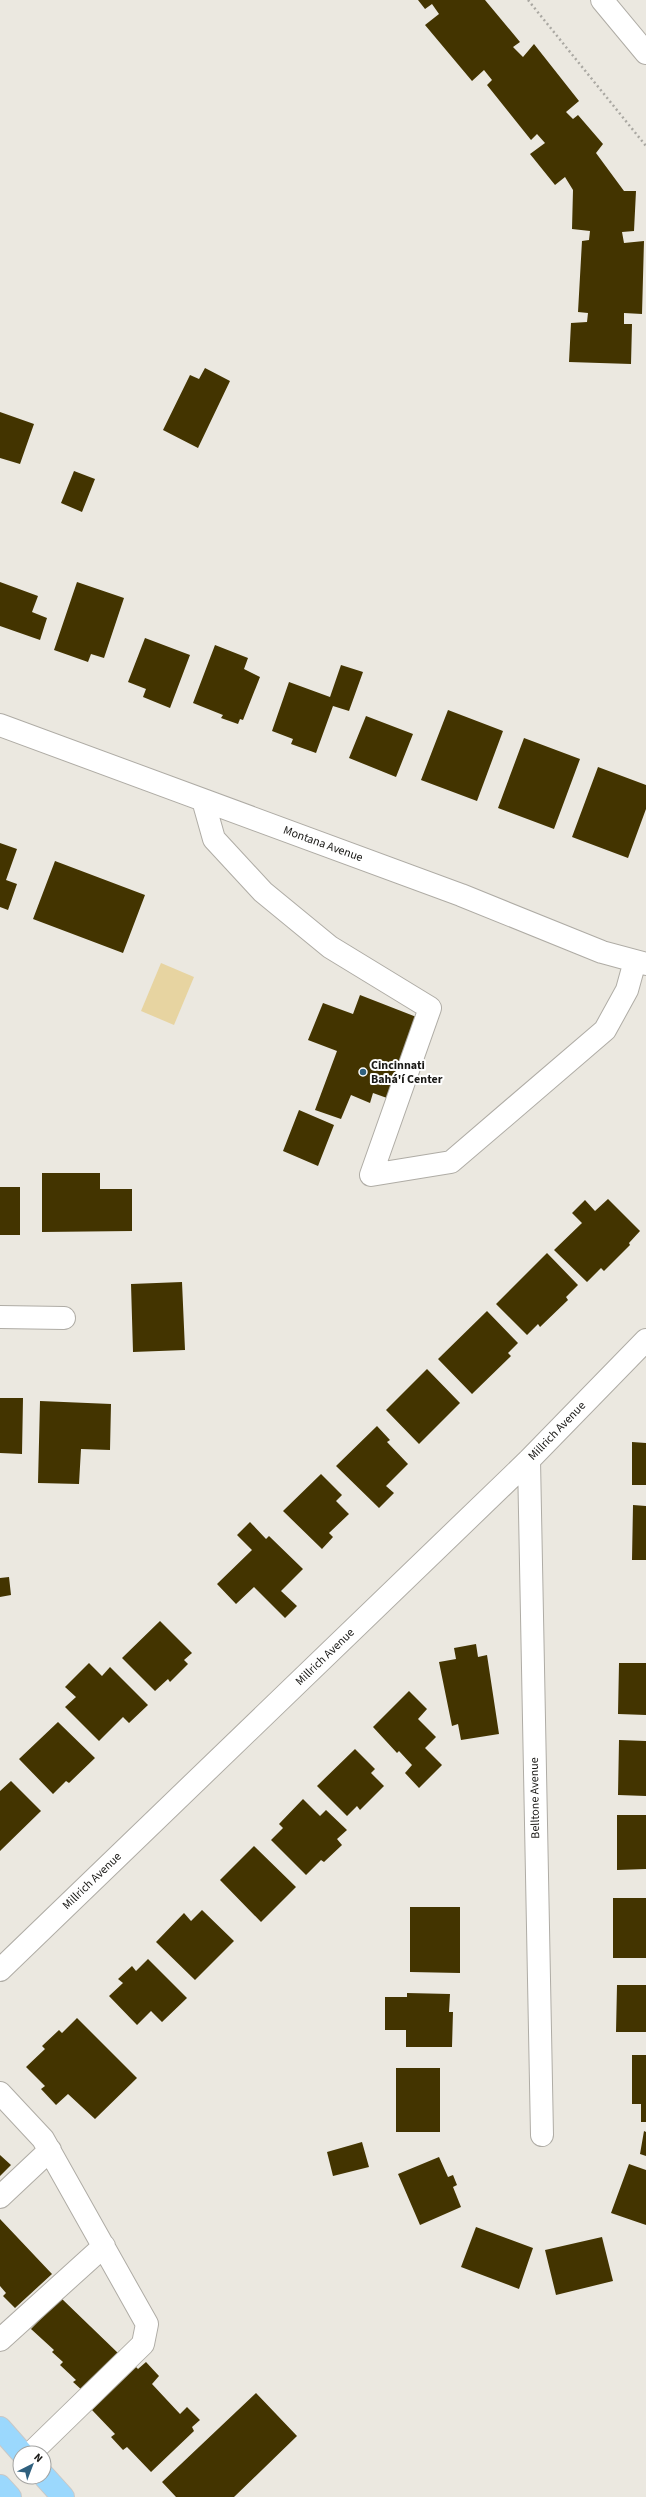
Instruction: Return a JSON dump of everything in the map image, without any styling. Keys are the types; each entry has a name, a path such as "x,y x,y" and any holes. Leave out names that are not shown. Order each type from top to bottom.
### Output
{"main road":[{"path":"0,2428 15,2445"},
{"path":"52,2485 63,2497"},
{"path":"0,2486 10,2497"}],"street":[{"path":"602,0 646,53"},
{"name":"Montana Avenue","path":"0,725 461,895 602,952 640,962"},
{"path":"203,800 214,839 263,892 330,947 430,1008 371,1175 451,1162 605,1030 627,990 640,962"},
{"path":"0,1317 64,1318"},
{"name":"Millrich Avenue","path":"0,1970 529,1460 646,1340"},
{"name":"Belltone Avenue","path":"529,1460 542,2135"},
{"path":"0,2093 43,2139 147,2324 143,2344 39,2445"},
{"path":"0,2197 50,2150"},
{"path":"0,2340 104,2246"}],"path":[{"path":"528,0 646,146"}],"shaded area":[{"path":"161,963 194,977 174,1025 141,1011"}],"building":[{"path":"418,0 485,0 520,42 513,47 523,57 534,44 579,101 566,112 573,119 578,115 603,144 596,153 624,191 636,191 634,231 622,232 624,243 644,241 642,314 624,313 624,324 632,324 631,364 569,362 571,323 587,322 588,313 578,312 582,241 589,240 590,231 572,229 573,190 565,177 555,185 530,154 545,143 537,134 531,140 487,85 492,80 484,70 472,81 425,25 439,14 432,4 425,9"},
{"path":"205,368 230,381 198,448 163,430 190,375 199,379"},
{"path":"0,412 34,424 20,464 0,458"},
{"path":"74,471 95,479 82,512 61,503"},
{"path":"0,582 38,596 32,612 47,618 40,640 0,626"},
{"path":"77,582 124,598 104,658 91,654 88,662 54,650"},
{"path":"145,638 190,655 170,708 143,697 146,689 128,682"},
{"path":"215,645 248,658 244,669 260,677 243,720 240,719 238,724 221,718 223,715 193,703"},
{"path":"341,665 363,672 349,711 333,706 316,753 291,744 293,739 272,731 289,682 330,697"},
{"path":"448,710 503,731 477,801 421,780"},
{"path":"366,716 413,734 396,777 349,758"},
{"path":"524,738 580,759 554,829 498,808"},
{"path":"598,767 646,785 646,809 628,858 572,837"},
{"path":"0,843 17,849 6,880 17,884 8,910 0,907"},
{"path":"55,861 145,895 123,953 33,919"},
{"name":"Cincinnati Bahá'í Center","path":"360,995 419,1018 387,1098 373,1093 370,1103 351,1095 341,1119 315,1110 337,1051 308,1040 323,1003 353,1014"},
{"path":"299,1110 334,1125 318,1166 283,1151"},
{"path":"42,1173 100,1173 100,1189 132,1189 132,1231 42,1232"},
{"path":"0,1187 20,1187 20,1235 0,1235"},
{"path":"608,1199 640,1231 629,1243 630,1245 604,1271 601,1268 587,1282 554,1250 582,1223 572,1213 585,1200 595,1211"},
{"path":"547,1253 578,1285 566,1297 568,1300 540,1327 538,1324 527,1335 496,1304"},
{"path":"182,1282 185,1350 133,1352 131,1284"},
{"path":"487,1311 518,1343 508,1353 511,1356 472,1394 438,1359"},
{"path":"427,1369 460,1403 419,1444 386,1410"},
{"path":"0,1398 23,1398 22,1454 0,1453"},
{"path":"40,1401 111,1404 110,1450 81,1449 79,1484 38,1483"},
{"path":"377,1426 390,1440 387,1442 408,1464 386,1486 394,1493 379,1508 336,1466"},
{"path":"632,1442 646,1443 646,1485 632,1485"},
{"path":"321,1474 342,1495 336,1501 349,1514 329,1533 333,1537 322,1549 283,1511"},
{"path":"633,1505 646,1506 646,1560 632,1560"},
{"path":"250,1522 266,1539 269,1536 303,1569 281,1591 297,1606 285,1618 254,1587 236,1604 217,1584 252,1550 237,1535"},
{"path":"9,1577 11,1595 0,1597 0,1578"},
{"path":"160,1621 192,1653 184,1660 188,1664 170,1682 168,1679 155,1691 122,1658"},
{"path":"476,1644 478,1657 487,1655 499,1734 461,1740 458,1724 452,1726 439,1662 456,1659 454,1648"},
{"path":"89,1663 102,1676 110,1667 148,1705 129,1723 123,1717 99,1741 65,1707 76,1697 65,1687"},
{"path":"619,1663 646,1663 646,1715 618,1714"},
{"path":"409,1691 427,1709 418,1719 436,1737 425,1748 442,1765 419,1788 405,1773 412,1765 399,1751 397,1753 373,1727"},
{"path":"58,1722 95,1758 69,1783 66,1781 53,1794 19,1759"},
{"path":"619,1740 646,1741 646,1796 618,1795"},
{"path":"355,1749 375,1769 371,1773 384,1786 360,1810 357,1806 347,1816 317,1786"},
{"path":"11,1781 41,1811 0,1851 0,1791"},
{"path":"303,1799 320,1816 326,1810 347,1830 337,1839 342,1845 324,1862 321,1860 306,1875 271,1840 283,1828 279,1824"},
{"path":"617,1815 646,1815 646,1869 617,1870"},
{"path":"254,1846 296,1887 261,1922 220,1880"},
{"path":"613,1898 646,1898 646,1958 613,1958"},
{"path":"410,1907 460,1907 460,1973 410,1972"},
{"path":"202,1910 234,1941 195,1980 156,1942 184,1913 191,1921"},
{"path":"148,1959 187,1998 162,2022 151,2011 137,2025 109,1996 123,1983 118,1979 132,1966 136,1971"},
{"path":"617,1985 646,1985 646,2032 616,2032"},
{"path":"407,1993 450,1994 449,2012 453,2012 452,2047 406,2047 406,2030 385,2030 385,1997 407,1997"},
{"path":"77,2018 137,2078 95,2119 68,2094 56,2105 41,2089 45,2086 26,2067 45,2049 42,2046 59,2030 62,2033"},
{"path":"632,2055 646,2055 646,2122 641,2122 641,2104 632,2104"},
{"path":"396,2068 440,2068 440,2132 396,2132"},
{"path":"644,2131 646,2132 646,2156 640,2154"},
{"path":"362,2142 369,2167 333,2176 327,2152"},
{"path":"0,2155 11,2165 0,2176"},
{"path":"439,2157 448,2177 453,2175 457,2185 453,2187 461,2207 420,2225 398,2174"},
{"path":"629,2164 646,2170 646,2225 611,2213"},
{"path":"0,2219 52,2274 15,2308 3,2296 6,2293 0,2286"},
{"path":"476,2227 533,2248 519,2289 461,2267"},
{"path":"602,2237 613,2281 556,2295 545,2250"},
{"path":"61,2298 119,2354 83,2391 73,2382 76,2380 60,2365 63,2362 52,2352 54,2350 31,2329"},
{"path":"146,2362 159,2376 152,2384 180,2414 187,2407 200,2420 192,2427 194,2431 151,2472 127,2447 123,2450 111,2437 115,2434 92,2410 136,2367 138,2369"},
{"path":"256,2393 297,2436 234,2497 176,2497 162,2482"}],"place":[{"name":"Cincinnati Bahá'í Center","path":"363,1072"}]}
